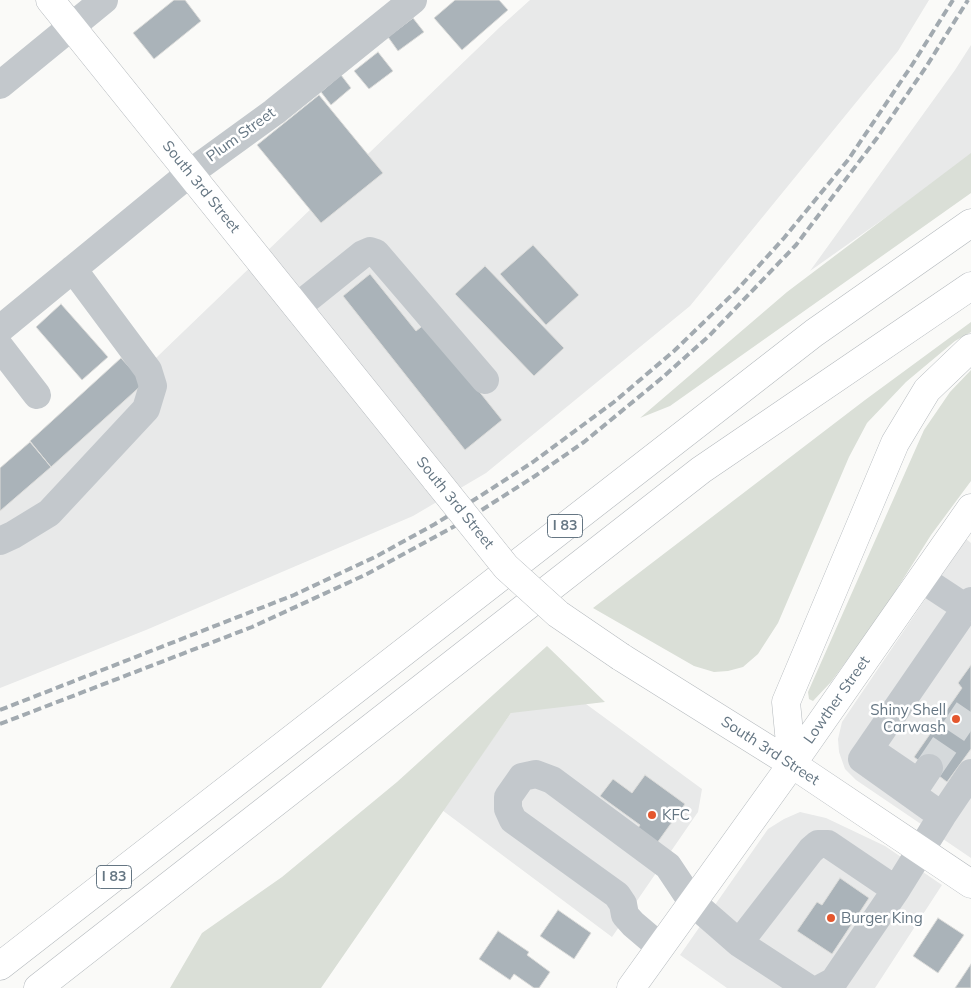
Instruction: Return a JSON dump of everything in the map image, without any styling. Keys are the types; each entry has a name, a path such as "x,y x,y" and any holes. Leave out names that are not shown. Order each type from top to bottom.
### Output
{"main road":[{"name":"South 3rd Street","path":"50,0 506,567 558,614 621,657 792,764 971,884"},
{"name":"I 83","path":"0,956 64,917 799,345 971,223"},
{"name":"I 83","path":"38,988 701,470 971,286"},
{"path":"792,764 786,702 891,451 927,390 971,348"},
{"name":"Lowther Street","path":"631,988 792,764 971,508"},
{"path":"0,966 64,917"}],"street":[{"path":"0,85 104,0"},
{"name":"Plum Street","path":"0,329 190,173 274,112 413,0"},
{"path":"298,307 363,254 370,251 376,253 485,380"},
{"path":"0,541 49,513 146,409 153,386 148,370 73,269"},
{"path":"0,347 38,395"},
{"path":"922,579 969,604 862,759 942,816"},
{"path":"869,748 918,784 929,768"},
{"path":"821,988 834,981 896,890 971,773"},
{"path":"660,947 632,924 625,915 623,904 617,895 512,820 508,809 508,797 522,777 536,774 552,780 668,866 692,902 739,943 808,988"},
{"path":"739,943 811,850 818,844 828,844 896,890"}],"shaded area":[{"path":"530,0 929,0 898,51 690,306 486,473 413,516 146,630 0,688 0,508"},
{"path":"971,45 971,157 810,271 955,70"},
{"path":"971,153 971,193 670,406 640,418 787,292"},
{"path":"971,322 971,332 955,341 906,382 867,423 849,457 778,623 758,654 743,667 714,672 694,666 593,608 865,400"},
{"path":"971,370 971,481 931,535 881,614 831,682 813,701 809,699 808,692 924,430 950,392"},
{"path":"966,539 971,543 971,858 856,780 845,769 839,752 838,739 842,722"},
{"path":"547,646 605,702 511,713 321,988 170,988 202,933 282,877 397,782"},
{"path":"541,671 702,789 698,812 612,937 442,810"},
{"path":"800,812 826,818 885,846 942,885 875,988 727,988 680,955 768,829"}],"building":[{"path":"174,0 185,0 201,21 154,59 133,33"},
{"path":"455,0 499,0 508,10 462,50 434,18"},
{"path":"413,18 424,32 398,51 388,37"},
{"path":"378,52 393,71 369,89 354,71"},
{"path":"341,75 351,88 331,105 321,92"},
{"path":"319,95 383,173 321,223 257,145"},
{"path":"533,245 579,295 546,325 500,274"},
{"path":"485,266 564,348 534,376 455,294"},
{"path":"370,274 416,331 425,324 502,420 465,450 343,296"},
{"path":"61,304 108,357 82,380 36,327"},
{"path":"121,358 144,383 51,467 30,441"},
{"path":"30,442 51,467 0,511 0,468"},
{"name":"Shiny Shell Carwash","path":"971,665 971,749 947,782 914,757 962,688 958,683"},
{"name":"KFC","path":"645,775 685,804 657,843 636,831 640,825 600,796 613,779 632,793"},
{"name":"Burger King","path":"840,878 869,898 832,954 797,931 817,902 822,905"},
{"path":"558,910 591,933 574,959 540,936"},
{"path":"938,918 964,935 938,973 913,956"},
{"path":"498,931 529,952 527,955 550,972 539,988 534,988 514,974 510,980 479,959"},
{"path":"971,964 971,988 955,988"}],"tunnel":[{"path":"929,768 971,706"}],"railway":[{"path":"0,710 294,595 377,556 435,524 533,462 614,402 674,351 736,291 784,238 848,160 953,0"},
{"path":"0,724 252,627 367,574 466,520 584,442 663,377 709,336 796,245 877,138 926,67 968,0"}],"place":[{"name":"Shiny Shell Carwash","path":"956,719"},
{"name":"KFC","path":"652,815"},
{"name":"Burger King","path":"831,918"}]}
